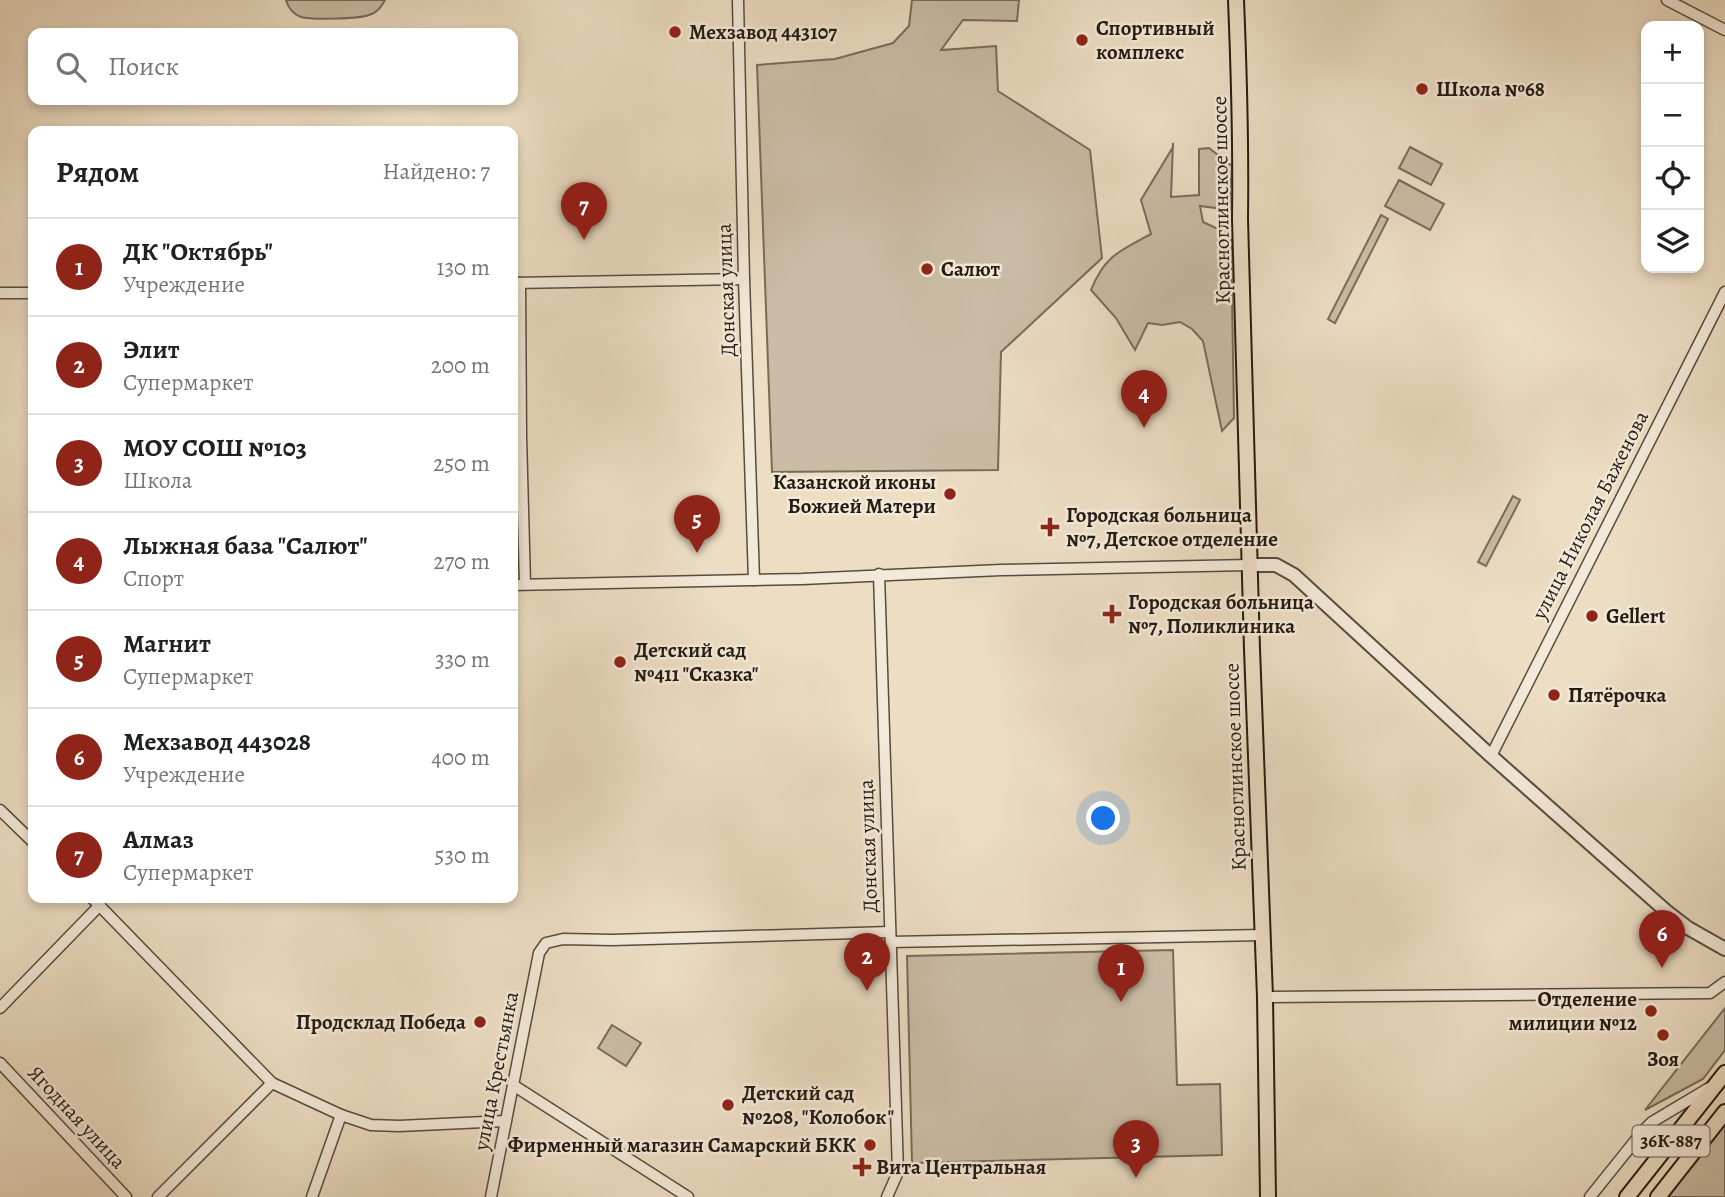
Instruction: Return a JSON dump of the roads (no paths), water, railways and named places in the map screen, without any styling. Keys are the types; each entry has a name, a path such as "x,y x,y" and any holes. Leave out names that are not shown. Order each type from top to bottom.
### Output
{"main road":[{"name":"Красноглинское шоссе","path":"1236,0 1250,565 1265,997 1268,1197"},
{"name":"36К-887","path":"1627,1197 1720,1079"},
{"name":"36К-887","path":"1658,1197 1725,1112"}],"street":[{"name":"Донская улица","path":"738,0 754,580"},
{"path":"1667,0 1725,30"},
{"path":"518,283 744,279"},
{"name":"улица Николая Баженова","path":"1491,756 1725,292"},
{"path":"0,293 28,293"},
{"path":"518,321 525,584"},
{"path":"518,585 754,580 1028,569 1276,565 1294,575 1491,756 1666,911 1725,950"},
{"name":"Донская улица","path":"879,574 898,1172 887,1197"},
{"path":"0,810 28,837"},
{"path":"0,1008 94,903"},
{"path":"98,903 272,1083 341,1115 371,1125 506,1121"},
{"path":"890,937 1262,935"},
{"name":"улица Крестьянка","path":"491,1197 539,953 546,943 563,939 890,937"},
{"path":"1265,997 1710,993 1725,982"},
{"name":"Ягодная улица","path":"0,1063 126,1197"},
{"path":"1590,1197 1652,1122 1720,1079"},
{"path":"158,1197 272,1083"},
{"path":"513,1085 688,1197"},
{"path":"312,1197 341,1115"}],"place":[{"name":"Мехзавод 443107","path":"675,32"},
{"name":"Спортивный комплекс","path":"1082,40"},
{"name":"Школа №68","path":"1422,89"},
{"name":"Алмаз","path":"584,240"},
{"name":"Салют","path":"927,269"},
{"name":"Лыжная база \"Салют\"","path":"1144,428"},
{"name":"Казанской иконы Божией Матери","path":"950,494"},
{"name":"Городская больница №7, Детское отделение","path":"1050,527"},
{"name":"Магнит","path":"697,553"},
{"name":"Городская больница №7, Поликлиника","path":"1112,614"},
{"name":"Gellert","path":"1592,616"},
{"name":"Детский сад №411 \"Сказка\"","path":"620,662"},
{"name":"Пятёрочка","path":"1554,695"},
{"name":"Мехзавод 443028","path":"1662,968"},
{"name":"Элит","path":"867,991"},
{"name":"ДК \"Октябрь\"","path":"1121,1002"},
{"name":"Отделение милиции №12","path":"1651,1011"},
{"name":"Продсклад Победа","path":"480,1022"},
{"name":"Зоя","path":"1663,1035"},
{"name":"Детский сад №208, \"Колобок\"","path":"728,1105"},
{"name":"Фирменный магазин Самарский БКК","path":"870,1145"},
{"name":"Вита Центральная","path":"862,1167"},
{"name":"МОУ СОШ №103","path":"1136,1178"}]}
